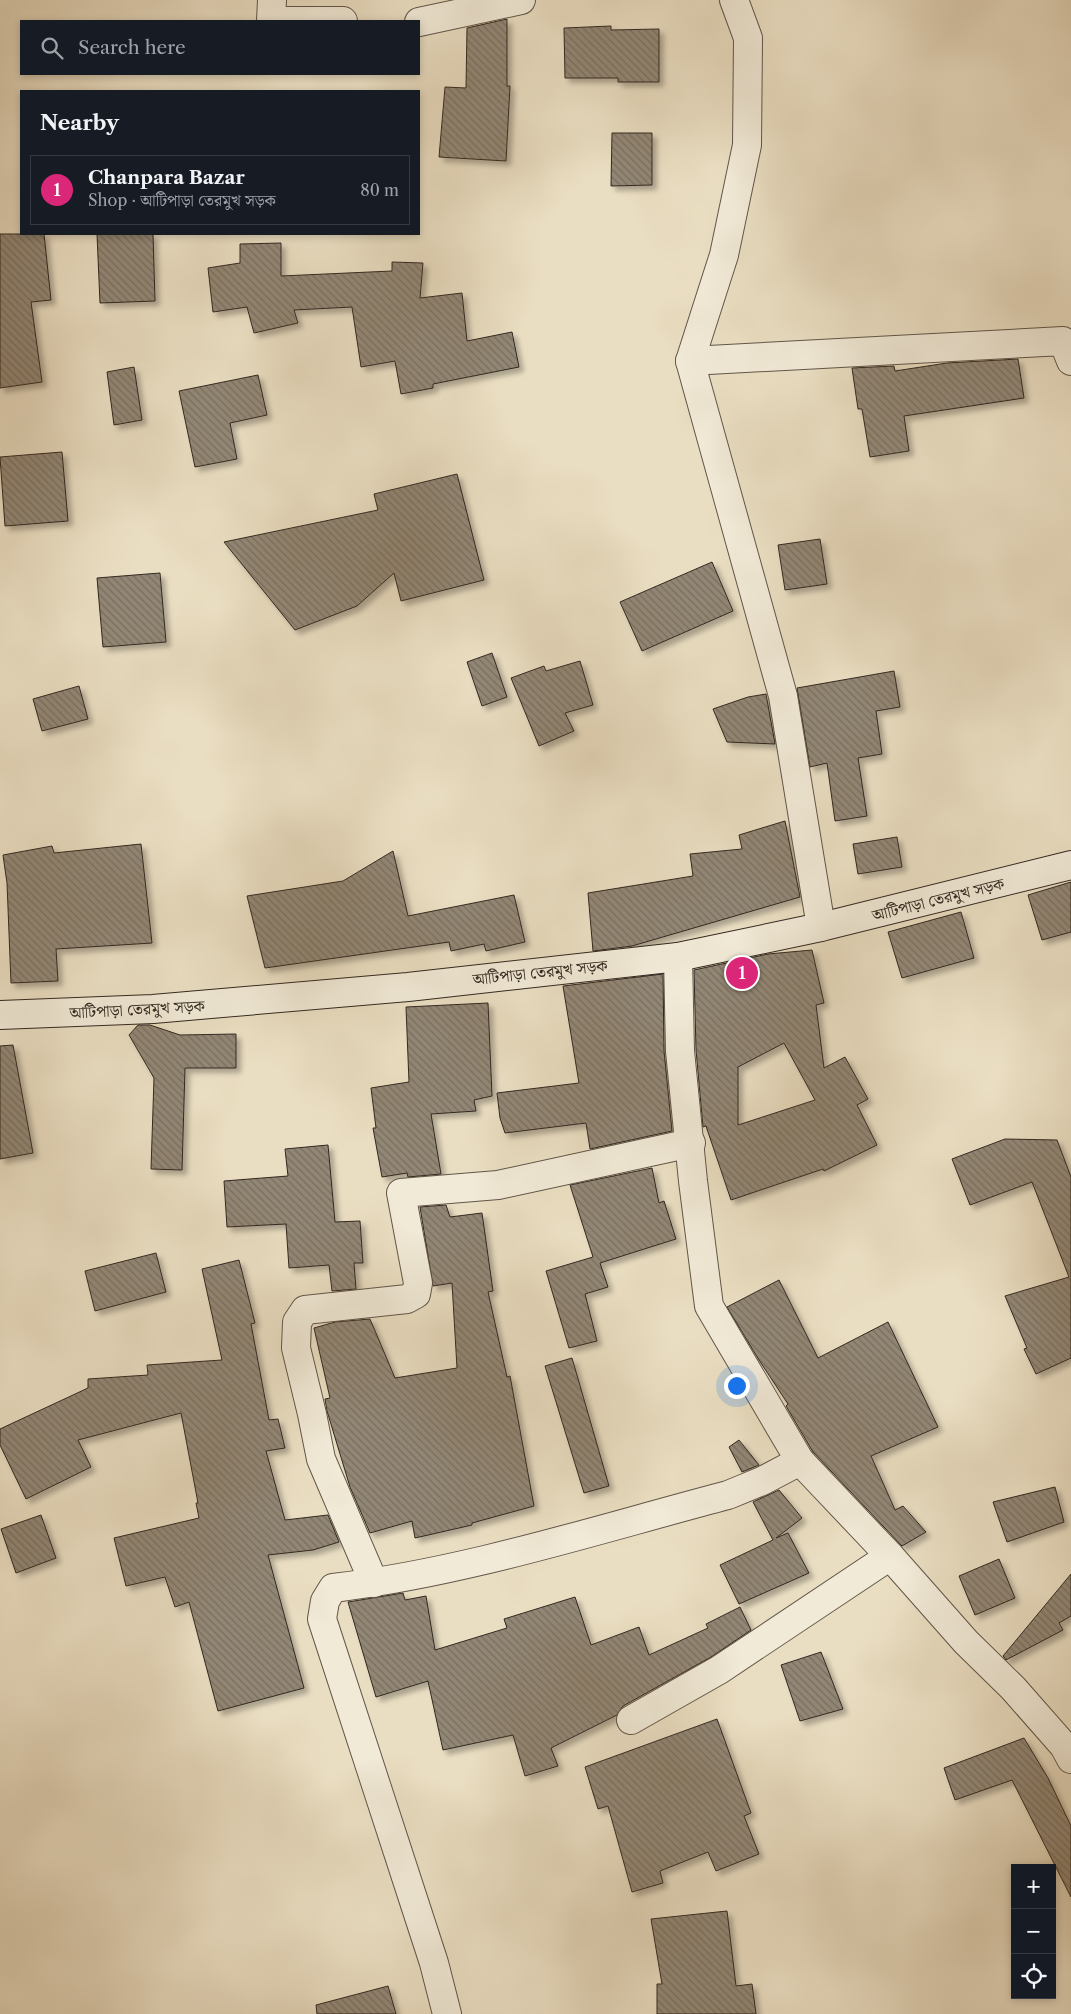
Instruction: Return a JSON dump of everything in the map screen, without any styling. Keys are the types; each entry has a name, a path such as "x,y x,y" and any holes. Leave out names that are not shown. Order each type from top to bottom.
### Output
{"street":[{"path":"270,20 272,0"},
{"path":"420,22 521,0"},
{"path":"734,0 748,38 747,145 724,255 690,360 784,696 822,928"},
{"path":"690,360 1062,341 1071,361"},
{"name":"আটিপাড়া তেরমুখ সড়ক","path":"0,1015 153,1010 408,987 678,957 822,928 1071,865"},
{"path":"678,957 680,1051 693,1181 709,1306 800,1461 890,1556 966,1642 1013,1688 1064,1746 1071,1759"},
{"path":"374,1583 320,1459 312,1414 296,1348 297,1322 305,1310 407,1299 416,1294 418,1283 401,1193 498,1185 690,1143"},
{"path":"447,2014 434,1963 322,1619 325,1600 333,1588 374,1583 490,1558 728,1495 762,1481 800,1461"},
{"path":"631,1720 719,1670 890,1556"}],"building":[{"path":"507,19 507,86 510,86 506,161 439,157 445,87 466,88 467,28"},
{"path":"611,26 611,30 659,29 659,82 618,82 618,78 565,78 564,28"},
{"path":"612,133 652,133 652,185 611,186"},
{"path":"0,234 44,235 51,300 31,302 42,382 0,388"},
{"path":"97,235 153,235 155,301 100,303"},
{"path":"281,243 281,276 392,271 392,262 423,263 420,298 462,293 467,341 512,332 519,367 433,384 433,388 401,394 395,361 361,367 352,307 294,310 298,323 254,333 247,307 213,312 208,268 240,263 240,244"},
{"path":"1018,359 1024,398 904,416 909,451 870,457 862,409 858,409 852,368 894,366 895,371 947,363"},
{"path":"134,367 142,420 114,425 107,372"},
{"path":"258,375 267,415 230,423 237,459 195,467 179,391"},
{"path":"62,452 68,521 5,526 0,457"},
{"path":"457,474 484,580 401,601 394,573 357,606 295,630 224,542 378,510 374,494"},
{"path":"820,539 827,584 785,590 778,545"},
{"path":"712,562 733,611 642,651 620,602"},
{"path":"160,573 166,642 103,647 97,578"},
{"path":"492,653 507,697 482,706 467,662"},
{"path":"580,661 593,705 565,713 574,731 539,746 511,678 544,666 546,671"},
{"path":"894,671 900,707 876,711 882,754 858,758 867,816 835,821 827,763 810,767 797,688"},
{"path":"79,686 88,719 42,731 33,699"},
{"path":"766,694 775,744 727,742 713,709 748,697"},
{"path":"785,821 800,897 632,946 593,951 588,893 693,876 690,854 742,849 739,835"},
{"path":"897,837 902,867 858,874 853,844"},
{"path":"141,844 152,943 56,949 58,981 11,983 7,883 3,855 52,846 54,853"},
{"path":"393,851 408,916 514,895 525,942 486,951 484,944 451,951 449,942 265,968 247,896 343,881"},
{"path":"1071,882 1071,932 1042,940 1028,895"},
{"path":"961,912 974,958 902,978 888,932"},
{"path":"812,950 824,1003 816,1005 824,1068 845,1057 868,1099 857,1105 877,1145 824,1171 823,1169 731,1200 706,1126 703,1127 696,1050 694,970 768,954","holes":["784,1043 815,1100 738,1125 738,1067"]},
{"path":"663,974 664,1051 672,1131 590,1149 586,1123 505,1133 500,1118 497,1093 579,1083 563,986"},
{"path":"488,1003 492,1096 474,1100 476,1111 431,1114 441,1174 408,1177 407,1173 382,1177 373,1128 376,1128 371,1088 409,1082 406,1007"},
{"path":"138,1025 150,1025 180,1035 236,1034 236,1068 185,1068 182,1170 151,1169 154,1078 129,1035"},
{"path":"13,1045 33,1153 0,1159 0,1046"},
{"path":"1005,1139 1057,1140 1071,1177 1071,1358 1036,1374 1024,1349 1027,1348 1005,1296 1069,1277 1032,1182 970,1205 952,1159"},
{"path":"328,1145 335,1222 360,1221 363,1263 354,1263 356,1289 332,1291 329,1265 289,1268 286,1224 227,1227 224,1181 288,1176 285,1149"},
{"path":"652,1168 659,1203 664,1201 676,1239 600,1263 608,1287 585,1294 597,1341 569,1348 546,1271 593,1257 570,1185"},
{"path":"446,1205 450,1217 482,1213 493,1291 488,1292 507,1377 510,1376 534,1506 472,1523 472,1525 415,1538 412,1521 370,1533 350,1487 327,1411 325,1399 330,1398 314,1328 335,1322 370,1319 395,1378 457,1368 452,1283 433,1286 420,1207"},
{"path":"156,1253 166,1292 95,1311 85,1271"},
{"path":"239,1260 255,1323 251,1324 269,1420 278,1419 285,1448 266,1451 285,1520 328,1515 339,1542 313,1550 268,1555 304,1688 218,1711 189,1602 175,1607 165,1577 126,1586 114,1538 199,1518 196,1503 198,1503 181,1413 78,1440 91,1467 26,1499 0,1445 0,1429 88,1388 88,1379 148,1375 147,1365 222,1360 202,1269"},
{"path":"779,1280 818,1358 888,1322 938,1427 871,1456 895,1510 903,1506 926,1532 902,1546 813,1452 786,1406 788,1404 727,1307"},
{"path":"572,1358 609,1486 584,1493 545,1366"},
{"path":"739,1440 759,1465 742,1472 729,1447"},
{"path":"1055,1487 1064,1522 1007,1542 993,1502"},
{"path":"779,1490 802,1518 776,1538 788,1533 809,1573 739,1604 720,1565 773,1540 753,1502"},
{"path":"41,1515 56,1558 16,1573 1,1529"},
{"path":"999,1559 1015,1598 975,1615 959,1576"},
{"path":"1071,1574 1071,1616 1059,1623 1063,1630 1006,1660 1003,1656"},
{"path":"403,1593 405,1600 426,1596 435,1650 507,1628 504,1619 575,1597 591,1645 639,1627 649,1655 708,1628 706,1624 740,1607 751,1630 711,1657 623,1706 617,1715 551,1748 558,1766 525,1776 513,1735 443,1750 428,1681 376,1697 348,1602"},
{"path":"821,1652 843,1709 800,1721 781,1665"},
{"path":"717,1719 751,1813 744,1816 759,1854 716,1871 708,1852 660,1871 663,1883 632,1892 608,1806 598,1809 585,1767"},
{"path":"1024,1738 1048,1778 1071,1826 1071,1897 1012,1780 955,1800 944,1768"},
{"path":"727,1911 736,1986 752,1984 756,2014 657,2014 657,1984 662,1984 651,1919"},
{"path":"388,1986 396,2014 317,2014 316,2005"}],"place":[{"name":"Chanpara Bazar","path":"742,973"}]}
